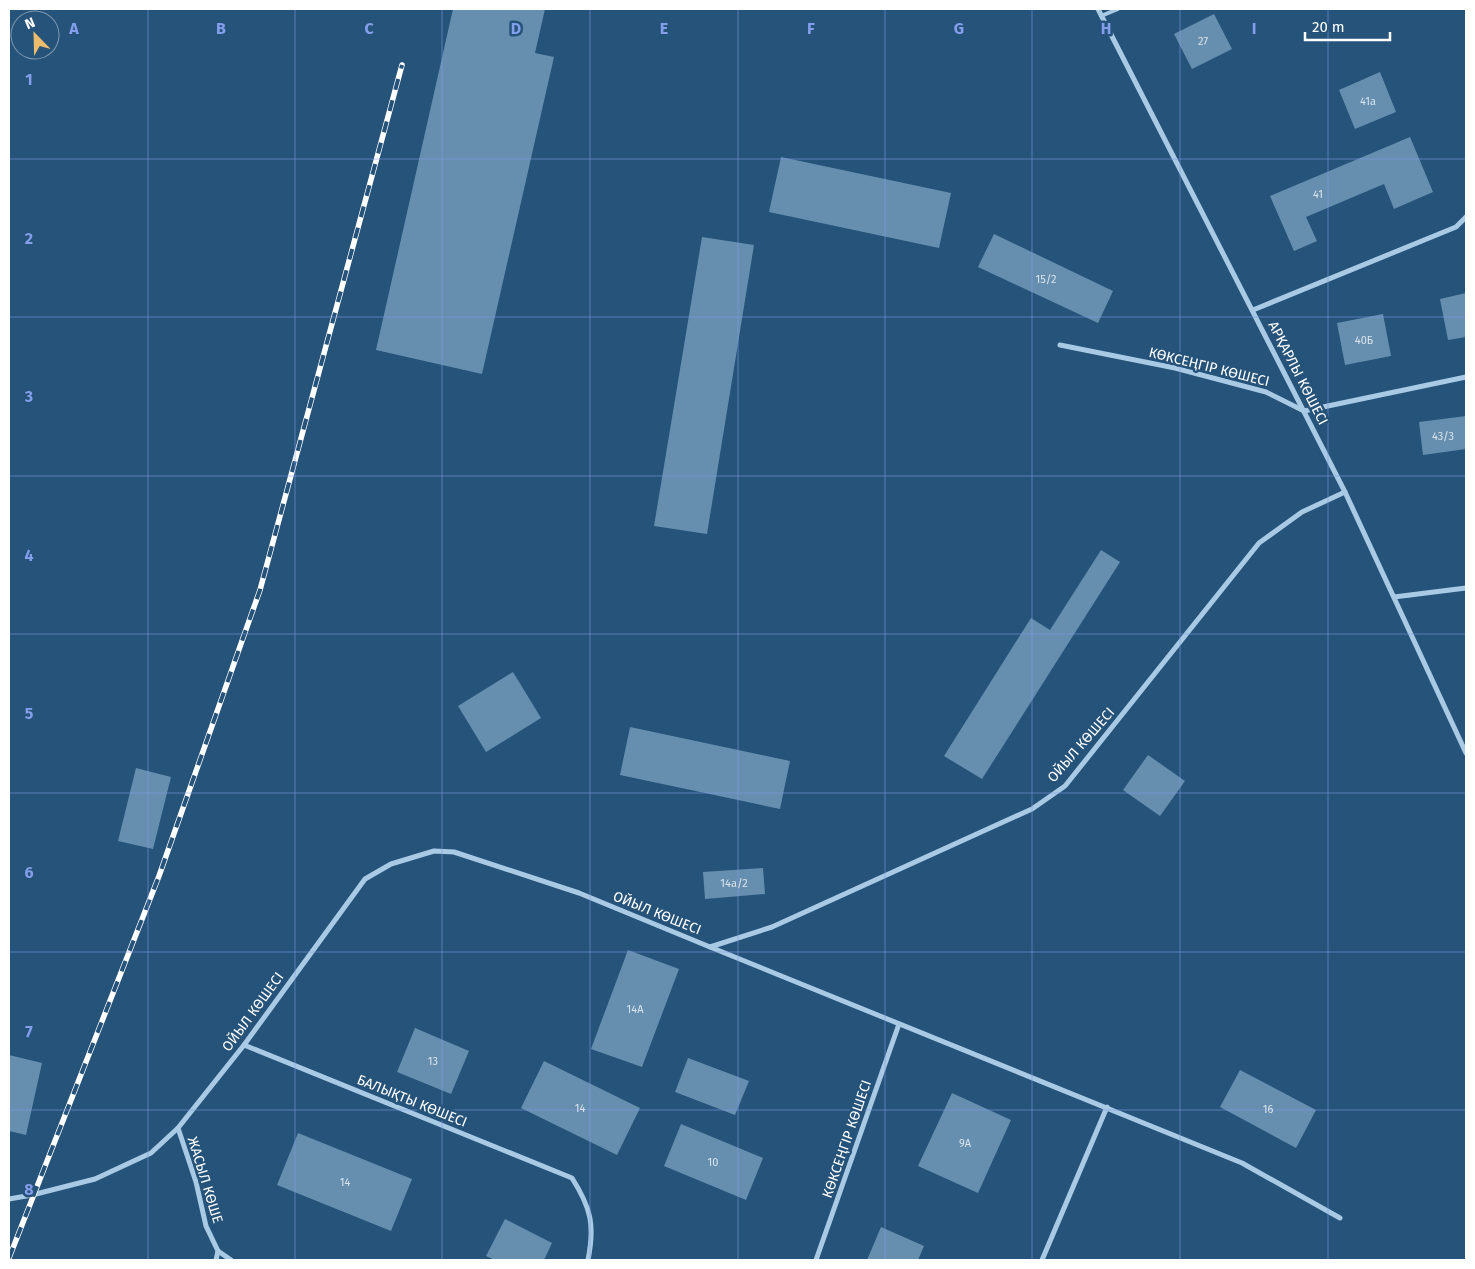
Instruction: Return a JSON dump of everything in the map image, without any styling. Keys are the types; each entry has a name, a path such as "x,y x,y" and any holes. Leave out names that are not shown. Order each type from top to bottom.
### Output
{"street":[{"name":"АРҚАРЛЫ КӨШЕСІ","path":"1098,9 1345,492 1466,753"},
{"path":"1253,310 1456,227 1466,217"},
{"name":"КӨКСЕҢГІР КӨШЕСІ","path":"1060,345 1175,368 1266,392 1304,410"},
{"path":"1304,410 1466,377"},
{"name":"ОЙЫЛ КӨШЕСІ","path":"9,1199 32,1196 95,1179 151,1153 178,1128 244,1045 365,879 391,864 434,851 454,852 580,893 710,947 772,927 1032,809 1065,786 1260,543 1302,512 1345,492"},
{"path":"1394,597 1466,588"},
{"path":"710,947 1242,1163 1340,1218"},
{"name":"КӨКСЕҢГІР КӨШЕСІ","path":"816,1260 899,1024"},
{"name":"БАЛЫҚТЫ КӨШЕСІ","path":"244,1045 572,1178 584,1198 591,1217 588,1260"},
{"path":"1042,1260 1107,1107"},
{"name":"ЖАСЫЛ КӨШЕ","path":"178,1128 196,1182 206,1226 218,1251 231,1260"},
{"path":"216,1260 218,1251"}],"lane":[{"path":"1101,16 1118,9"}],"building":[{"path":"453,9 545,9 535,53 554,57 482,374 376,350"},
{"path":"1214,14 1232,49 1192,69 1174,34"},
{"path":"1380,72 1396,112 1355,129 1339,90"},
{"path":"1410,137 1433,192 1394,209 1384,184 1306,217 1317,241 1294,251 1270,196"},
{"path":"781,157 951,193 939,248 769,212"},
{"path":"994,234 1113,291 1098,323 978,267"},
{"path":"702,237 754,245 707,534 654,526"},
{"path":"1466,293 1466,337 1448,340 1440,299"},
{"path":"1383,314 1391,356 1345,365 1337,323"},
{"path":"1466,416 1466,449 1423,455 1419,422"},
{"path":"1101,550 1120,562 982,779 944,756 1031,618 1050,630"},
{"path":"513,672 541,718 486,752 458,706"},
{"path":"630,727 790,761 780,809 620,775"},
{"path":"1148,755 1185,781 1160,816 1123,790"},
{"path":"136,768 171,777 153,849 118,841"},
{"path":"763,868 765,894 705,899 703,872"},
{"path":"628,950 679,969 642,1067 591,1049"},
{"path":"415,1028 469,1051 451,1094 397,1072"},
{"path":"9,1055 42,1063 26,1135 9,1131"},
{"path":"688,1058 749,1081 735,1115 675,1092"},
{"path":"544,1061 640,1108 617,1155 521,1108"},
{"path":"1240,1070 1316,1110 1296,1148 1220,1107"},
{"path":"952,1093 1011,1120 978,1193 918,1166"},
{"path":"681,1124 763,1158 746,1200 664,1166"},
{"path":"298,1133 412,1179 391,1231 277,1185"},
{"path":"505,1219 552,1243 544,1260 495,1260 486,1256"},
{"path":"881,1227 924,1246 918,1260 867,1260"}],"railway":[{"path":"9,1258 159,876 260,590 402,65"}]}
